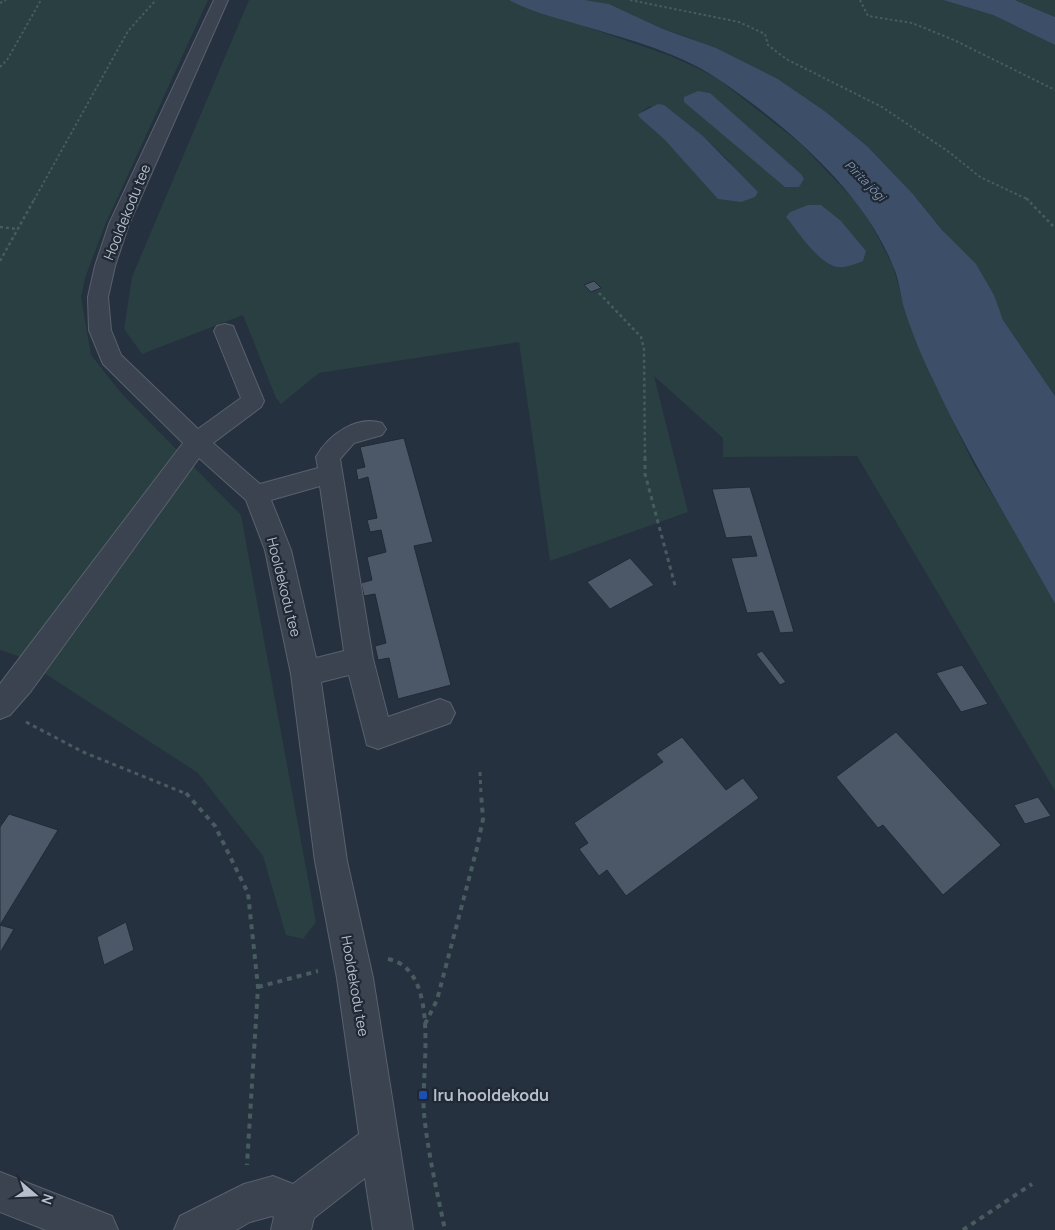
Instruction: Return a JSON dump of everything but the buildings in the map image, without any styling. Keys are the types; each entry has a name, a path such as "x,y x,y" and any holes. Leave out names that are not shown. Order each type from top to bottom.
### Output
{"street":[{"name":"Hooldekodu tee","path":"221,0 119,224 105,266 98,297 100,330 111,359 197,442 256,495 278,550 305,674 331,861 352,962 392,1230"},
{"path":"10,712 22,682 197,442 253,401 225,331"},
{"path":"374,428 346,436 328,457 359,659 378,735 440,713"},
{"path":"256,495 330,474"},
{"path":"305,674 359,659"},
{"path":"194,1230 244,1204 273,1196 294,1219 380,1142"},
{"path":"0,1192 98,1230"}],"path":[{"path":"0,3 6,0"},
{"path":"0,67 7,60 40,0"},
{"path":"0,261 128,31 156,0"},
{"path":"630,0 739,22 766,34 768,45 786,59 882,106 949,152 980,177 1030,200 1055,228"},
{"path":"860,0 868,16 912,23 963,44 1055,90"},
{"path":"0,227 18,229"},
{"path":"599,293 641,337 644,349 645,474 676,589"},
{"path":"10,712 83,752 184,792 215,826 248,893 258,987 244,1204"},
{"path":"425,1025 437,1000 484,819 480,772"},
{"path":"258,987 370,958 392,959 409,971 421,994 425,1025 423,1096 434,1177 445,1230"},
{"path":"963,1230 1032,1184"}],"green space":[{"path":"0,0 208,0 105,225 85,278 81,297 91,355 122,394 241,515 316,922 303,939 286,935 263,856 198,773 18,656 0,650"},
{"path":"249,0 509,0 668,55 717,78 801,144 856,202 870,222 893,266 905,310 934,382 974,465 1023,544 1055,604 1055,791 857,456 723,457 723,438 654,376 688,512 550,561 519,342 319,373 281,404 276,398 243,315 142,354 124,329 132,277","holes":["650,106 703,136 731,163 665,140 638,114"]},
{"path":"585,0 943,0 993,15 1055,45 1055,396 1003,320 989,287 913,194 867,146 826,112 778,79 685,36 663,29 609,4"},
{"path":"1015,0 1055,0 1055,17"}],"water":[{"name":"Pirita jõgi","path":"509,0 585,0 609,4 663,29 716,48 778,79 826,112 867,146 913,194 942,230 976,264 994,295 1003,320 1055,396 1055,604 978,467 931,375 907,317 895,271 880,238 842,185 819,161 769,117 718,79 701,69 646,45 538,12"},
{"path":"943,0 1015,0 1055,17 1055,45 993,15"},
{"path":"698,91 710,93 801,174 804,179 799,187 785,187 684,102 684,97"},
{"path":"658,104 664,105 703,136 758,192 755,197 741,202 718,199 665,140 639,117 638,114"},
{"path":"808,205 821,205 841,221 866,251 863,261 846,267 836,267 819,257 786,217 790,212"}],"place":[{"name":"Iru hooldekodu","path":"423,1095"}]}
